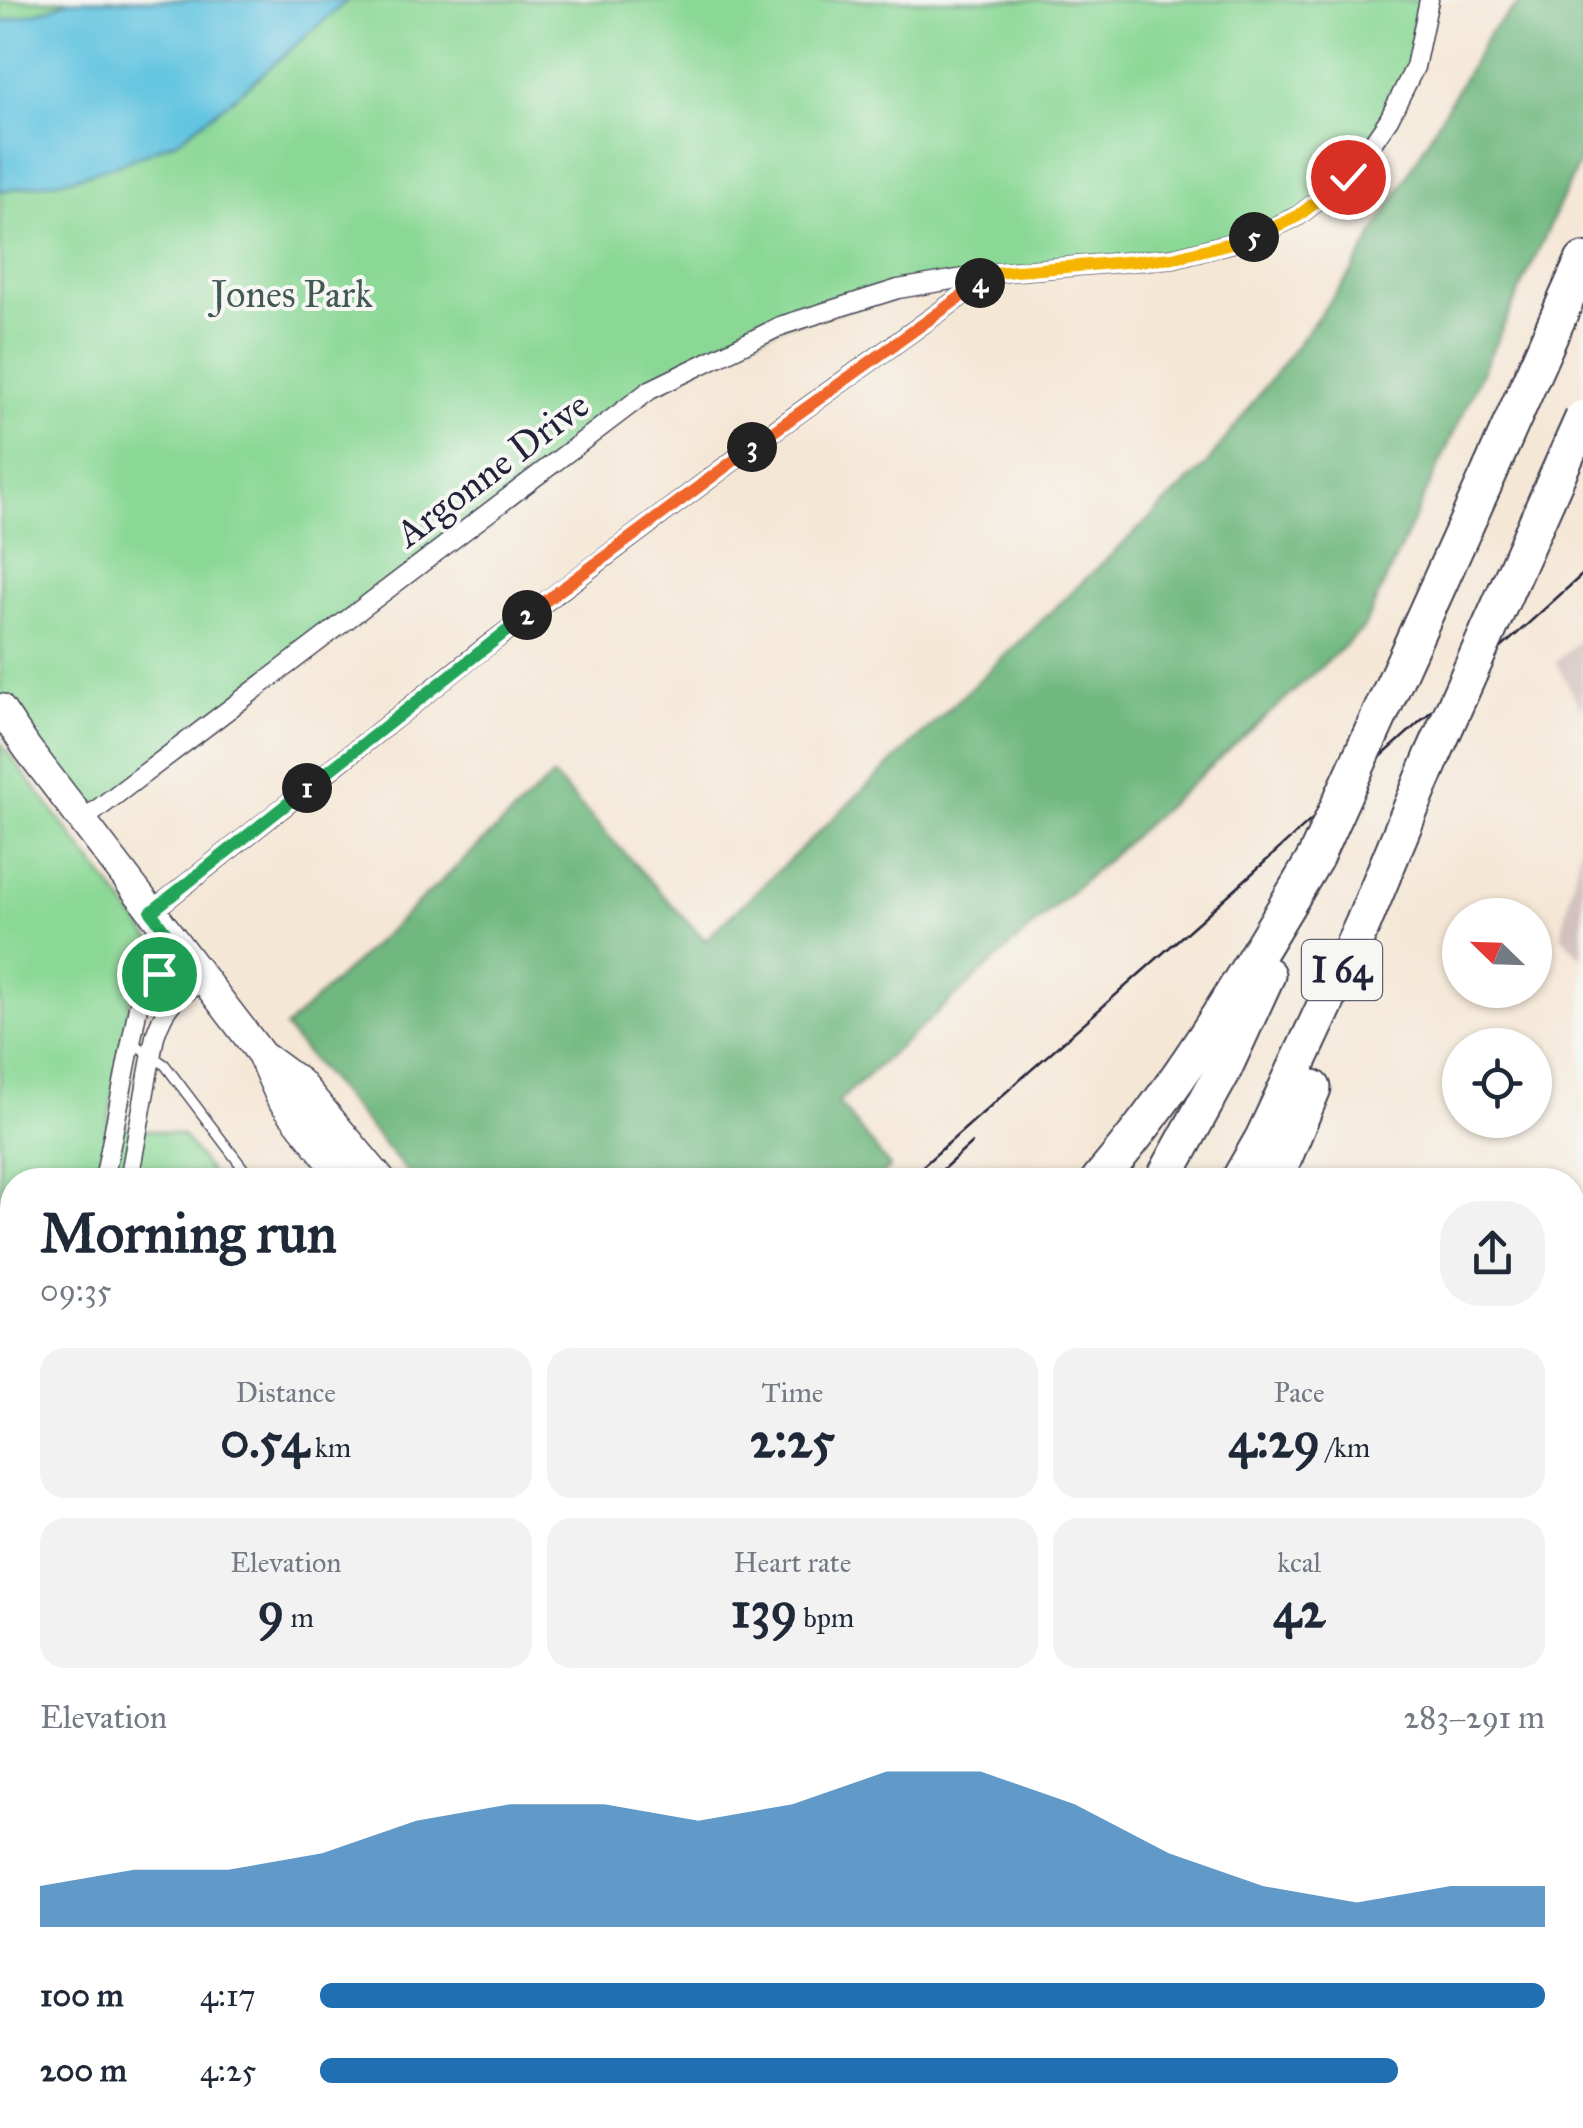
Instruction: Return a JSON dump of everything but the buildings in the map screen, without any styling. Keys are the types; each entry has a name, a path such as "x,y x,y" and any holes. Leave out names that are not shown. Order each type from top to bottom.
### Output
{"highway":[{"name":"I 64","path":"1170,1168 1253,1007 1583,261"},
{"name":"I 64","path":"1246,1168 1362,926 1433,755 1583,418"},
{"path":"1109,1168 1141,1131 1221,1015 1316,858"},
{"path":"1280,1168 1294,1128 1356,991 1362,926"}],"main road":[{"path":"0,708 260,1054 281,1099 336,1168"},
{"path":"260,1054 299,1082 371,1168"}],"street":[{"name":"Argonne Drive","path":"83,820 650,390 783,325 898,290 994,273 1173,258 1251,238 1298,216 1348,177 1389,119 1416,67 1429,0"},
{"path":"151,912 483,649 757,443 994,273"},
{"path":"106,1168 138,1007 146,989 182,954"},
{"path":"130,1168 155,1036 167,1006 203,981"}],"lane":[{"path":"132,1042 165,1064 243,1168"}],"shaded area":[{"path":"1583,637 1583,713 1556,662"},
{"path":"1583,832 1583,959 1561,936"}],"green space":[{"name":"Jones Park","path":"0,0 1429,0 1415,67 1349,177 1298,216 1173,258 994,273 783,325 650,390 83,820 0,698"},
{"path":"1523,0 1583,0 1583,154 1363,629 838,1102 890,1167 404,1168 285,1028 553,776 705,940 1206,465 1352,272 1490,32"},
{"path":"0,742 157,947 154,962 131,999 108,1124 182,1135 207,1168 0,1168"}],"water":[{"path":"70,0 348,0 179,140 70,179 0,191 0,22"}],"tram line":[{"path":"921,1168 1583,574"},
{"path":"944,1168 972,1143"}],"route":[{"path":"159,974 182,954 151,912 483,649 757,443 994,273 1173,258 1251,238 1298,216 1348,177"}]}
